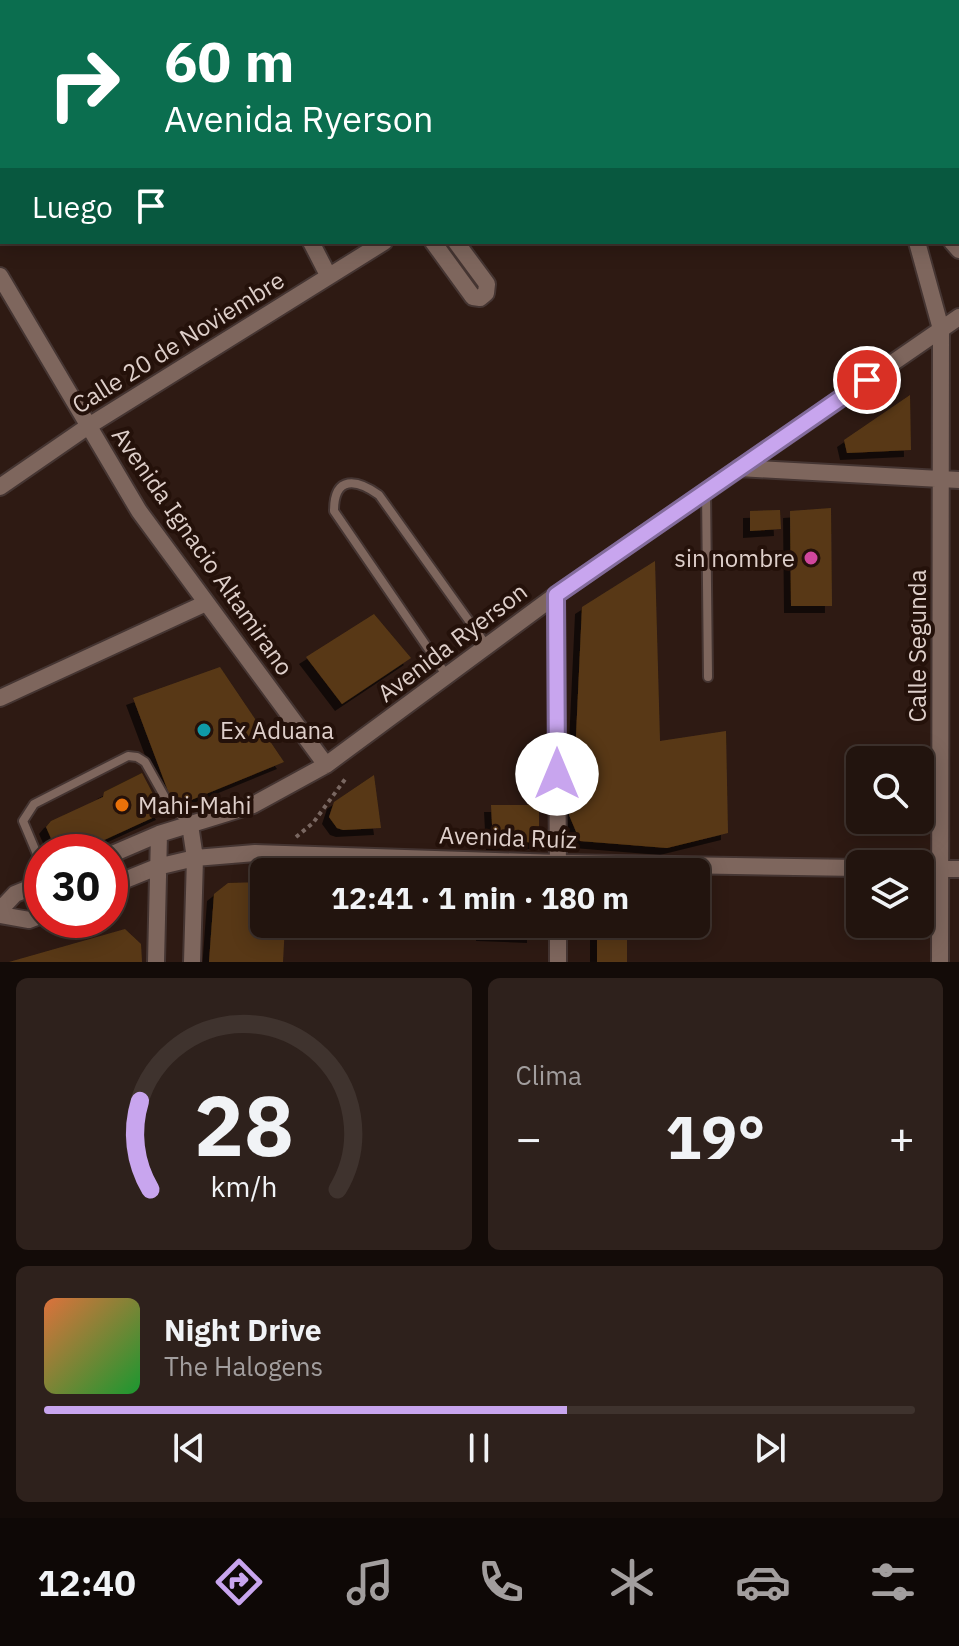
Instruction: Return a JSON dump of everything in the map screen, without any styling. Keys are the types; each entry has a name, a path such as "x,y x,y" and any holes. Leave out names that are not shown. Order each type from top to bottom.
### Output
{"street":[{"path":"312,244 328,275"},
{"name":"Calle 20 de Noviembre","path":"0,487 87,427 381,244"},
{"path":"434,244 473,297 480,298 486,293 487,284 457,244"},
{"name":"Calle Segunda","path":"918,244 941,329 940,962"},
{"name":"Avenida Ignacio Altamirano","path":"0,276 139,511 326,765"},
{"name":"Avenida Ryerson","path":"128,847 159,834 253,805 326,765 556,595 959,317"},
{"path":"739,468 959,480"},
{"path":"556,595 558,858"},
{"path":"0,698 206,603"},
{"path":"190,825 195,858 192,962"},
{"path":"156,962 159,834"},
{"name":"Avenida Ruíz","path":"157,867 195,858 275,854 362,858"},
{"path":"128,879 157,867"},
{"name":"Avenida Ruíz","path":"710,868 846,868"},
{"path":"934,870 959,869"},
{"path":"24,890 15,894 0,913 24,919"},
{"path":"558,938 558,962"}],"lane":[{"path":"447,676 334,511 334,500 345,484 354,481 379,495 487,646"},
{"path":"706,491 708,677"},
{"path":"28,834 23,821 34,804 128,756 145,762 167,801 190,825"}],"path":[{"path":"275,854 313,823 346,778"}],"building":[{"path":"910,395 911,450 847,453 844,440"},
{"name":"sin nombre","path":"831,508 832,606 791,606 790,511"},
{"path":"780,510 781,529 750,531 750,511"},
{"path":"655,561 660,741 726,731 728,833 667,848 580,841 569,815 582,607"},
{"path":"374,614 411,658 342,704 306,657"},
{"name":"Ex Aduana","path":"220,667 284,762 174,807 133,698"},
{"name":"Mahi-Mahi","path":"142,773 163,813 117,834 49,834 46,827 51,821 103,797 104,792"},
{"path":"374,775 381,828 337,828 329,817 334,802"},
{"path":"491,805 539,805 539,842 493,843"},
{"path":"250,882 250,938 284,938 283,962 209,962 214,894 228,883"},
{"path":"128,932 141,944 142,962 9,962 93,938 128,938"},
{"path":"597,938 627,938 627,962 597,962"}],"place":[{"name":"sin nombre","path":"811,558"},
{"name":"Ex Aduana","path":"204,730"},
{"name":"Mahi-Mahi","path":"122,805"}],"route":[{"path":"557,774 556,595 867,380"}]}
